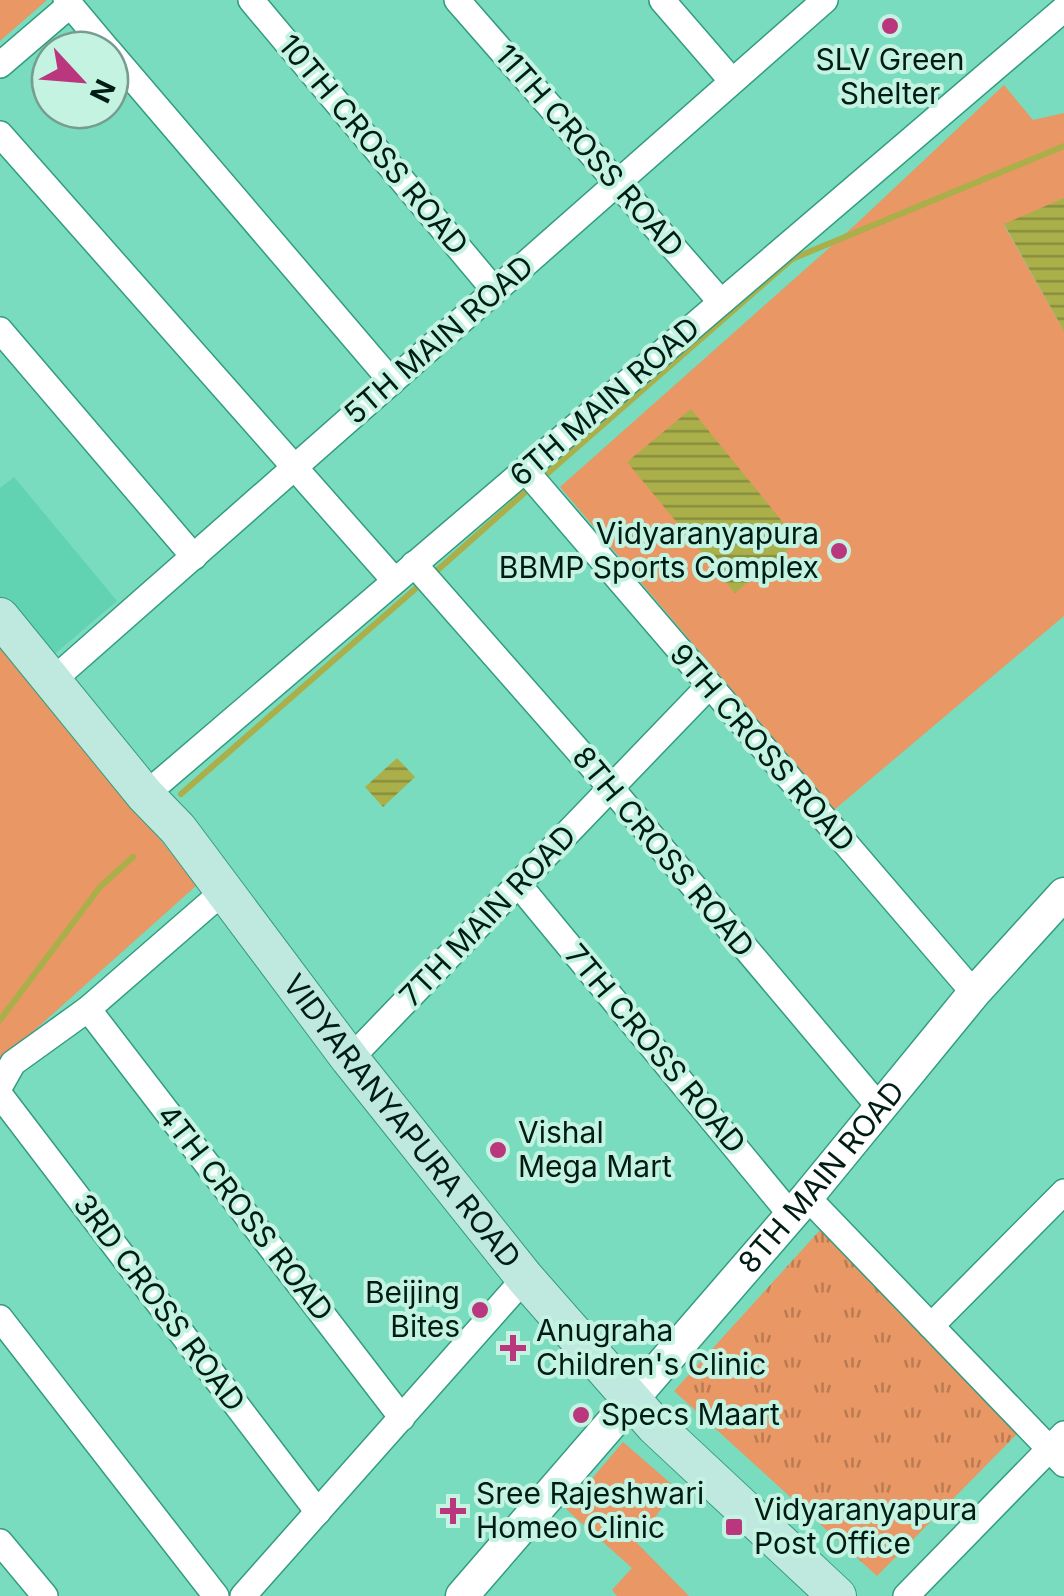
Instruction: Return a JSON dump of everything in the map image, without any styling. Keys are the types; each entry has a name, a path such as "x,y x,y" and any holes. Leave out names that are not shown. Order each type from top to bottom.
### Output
{"main road":[{"name":"VIDYARANYAPURA ROAD","path":"0,617 178,830 350,1059 525,1278 655,1426 837,1596"}],"street":[{"name":"10TH CROSS ROAD","path":"251,0 495,291"},
{"name":"11TH CROSS ROAD","path":"456,0 721,302"},
{"path":"662,0 732,81"},
{"name":"5TH MAIN ROAD","path":"52,681 825,0"},
{"path":"0,64 68,3 91,30"},
{"name":"6TH MAIN ROAD","path":"146,794 538,486 721,302 1064,9"},
{"path":"130,76 392,382"},
{"name":"8TH CROSS ROAD","path":"0,134 296,466 420,581 610,788 880,1110"},
{"path":"0,330 194,556"},
{"name":"9TH CROSS ROAD","path":"538,486 974,994"},
{"name":"7TH MAIN ROAD","path":"350,1059 709,686"},
{"name":"7TH CROSS ROAD","path":"518,884 799,1206 1059,1449"},
{"path":"0,1086 12,1064 88,1009 225,890"},
{"name":"8TH MAIN ROAD","path":"462,1596 799,1206 974,994 1064,894"},
{"name":"4TH CROSS ROAD","path":"88,1009 402,1418"},
{"name":"3RD CROSS ROAD","path":"0,1095 318,1512"},
{"path":"931,1326 1064,1192"},
{"path":"243,1596 525,1278"},
{"path":"0,1318 216,1596"},
{"path":"906,1596 1059,1449"},
{"path":"0,1542 45,1596"}],"shaded area":[{"path":"1064,198 1064,331 1004,224"},
{"path":"691,409 798,541 735,593 627,462"},
{"path":"14,477 117,601 44,663 0,611 0,488"},
{"path":"397,758 415,777 383,807 365,787"}],"green space":[{"path":"0,0 47,0 0,41"},
{"name":"Vidyaranyapura BBMP Sports Complex","path":"1004,85 1033,120 1064,113 1064,198 1004,225 1064,331 1064,616 834,810 560,487 855,225"},
{"path":"0,642 197,885 8,1054 0,1068"},
{"path":"821,1229 1020,1431 877,1576 674,1391"},
{"path":"623,1442 676,1488 637,1543 689,1596 617,1596 612,1590 632,1568 566,1509"}],"waterway":[{"path":"541,479 792,259 1064,146"},
{"path":"432,575 531,487"},
{"path":"181,794 422,583"},
{"path":"0,1020 100,887 133,857"}],"place":[{"name":"SLV Green Shelter","path":"890,26"},
{"name":"Vidyaranyapura BBMP Sports Complex","path":"839,551"},
{"name":"Vishal Mega Mart","path":"498,1150"},
{"name":"Beijing Bites","path":"480,1310"},
{"name":"Anugraha Children's Clinic","path":"513,1348"},
{"name":"Specs Maart","path":"581,1415"},
{"name":"Sree Rajeshwari Homeo Clinic","path":"453,1511"},
{"name":"Vidyaranyapura Post Office","path":"734,1527"}]}
